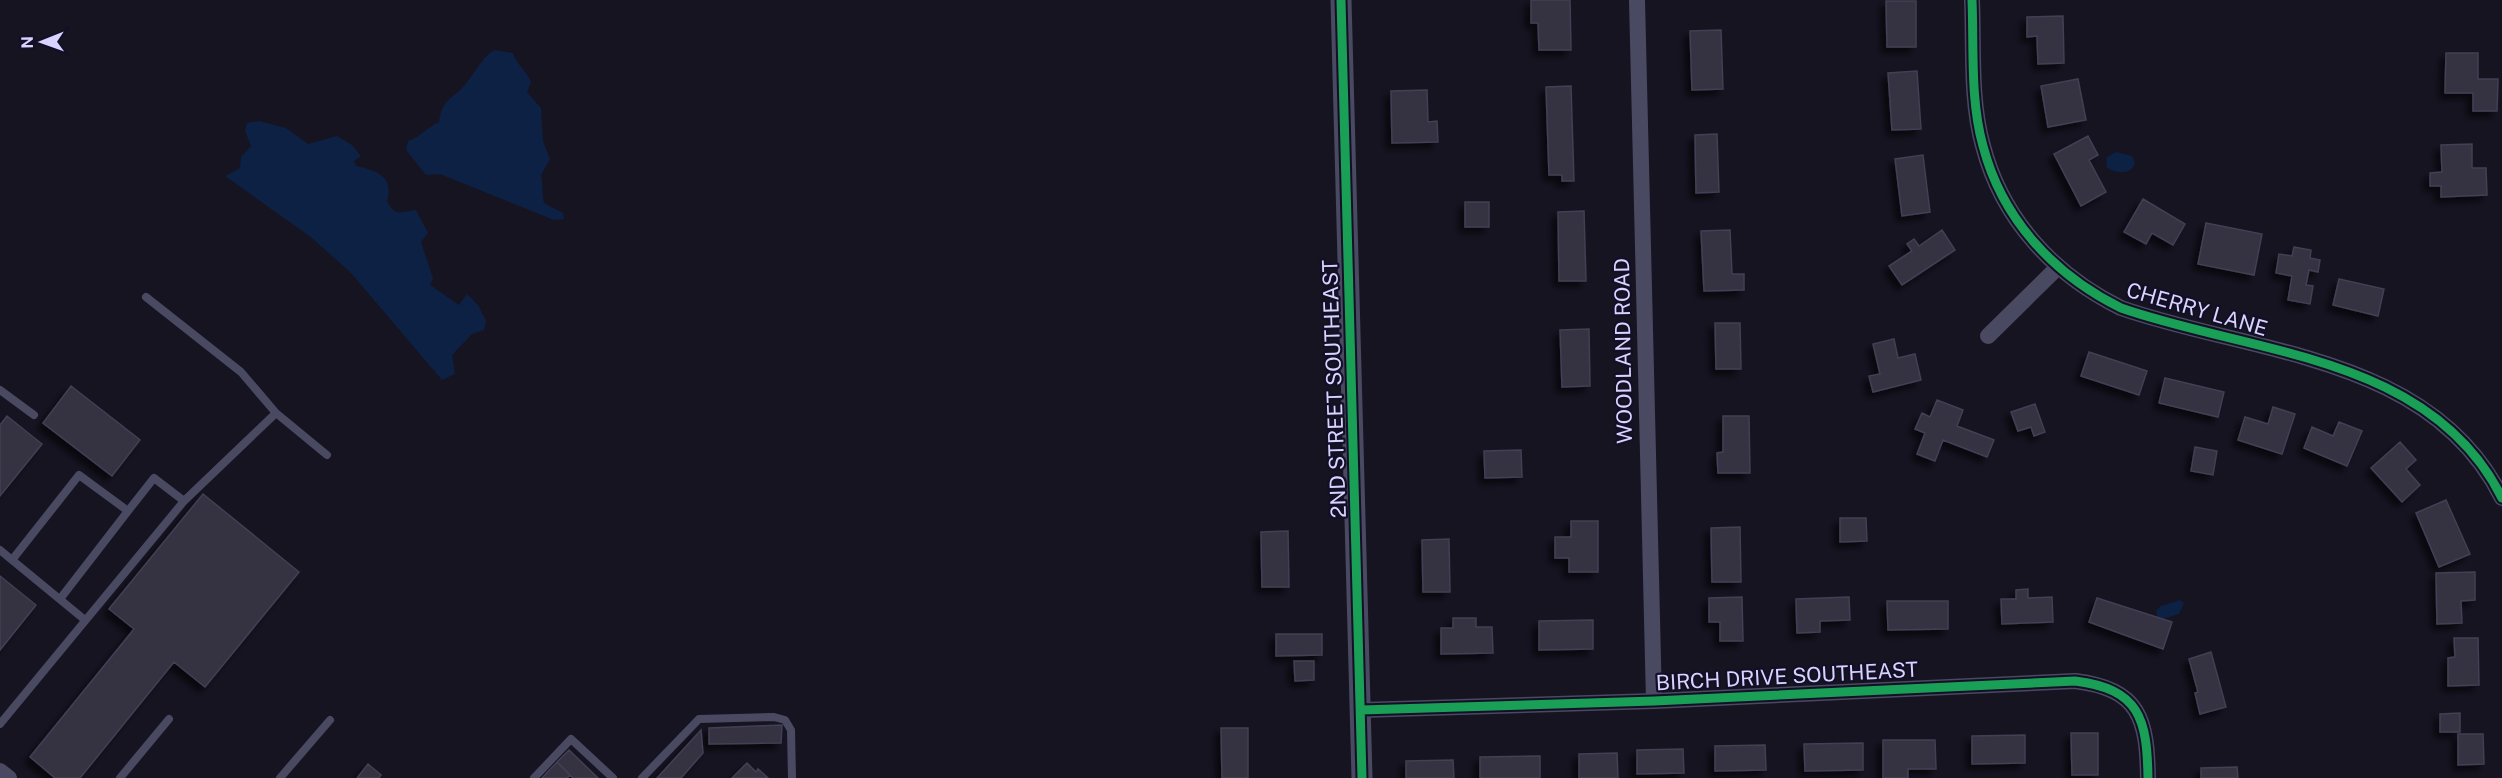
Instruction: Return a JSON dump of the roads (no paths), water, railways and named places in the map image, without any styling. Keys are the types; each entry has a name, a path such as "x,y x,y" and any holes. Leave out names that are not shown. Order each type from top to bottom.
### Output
{"street":[{"name":"2ND STREET SOUTHEAST","path":"1341,0 1362,778"},
{"name":"WOODLAND ROAD","path":"1637,0 1654,701"},
{"name":"CHERRY LANE","path":"1972,0 1977,111 1982,145 1992,174 2018,223 2058,267 2074,282 2121,308 2308,359 2385,385 2435,417 2462,441 2480,462 2502,498"},
{"path":"1988,336 2058,267"},
{"name":"BIRCH DRIVE SOUTHEAST","path":"1361,710 1654,701 2075,681 2093,683 2126,699 2136,710 2144,725 2148,778"},
{"path":"0,771 9,778"}],"lane":[{"path":"146,297 241,372 276,413 327,455"},
{"path":"0,390 34,415"},
{"path":"0,723 184,501 276,413"},
{"path":"12,560 79,475 128,511"},
{"path":"60,599 154,478 184,501"},
{"path":"0,550 85,620"},
{"path":"642,778 699,719 774,717 785,720 791,730 792,778"},
{"path":"120,778 169,719"},
{"path":"280,778 330,720"},
{"path":"534,778 571,739 613,778"}],"water":[{"path":"494,50 513,53 531,82 527,92 541,108 543,141 550,159 541,175 544,203 563,213 564,219 554,220 440,174 426,175 406,150 408,141 439,122 445,104 463,87 485,57"},
{"path":"259,121 286,128 308,144 337,136 352,145 361,156 354,161 356,166 376,172 386,180 389,192 387,201 395,211 416,210 428,233 421,242 433,278 430,285 459,305 467,294 478,305 486,321 484,330 472,334 452,355 455,374 442,380 351,273 312,238 225,176 240,168 241,157 251,146 245,131 247,123"},
{"path":"2116,152 2132,156 2135,163 2130,170 2118,172 2106,167 2107,157"},
{"path":"2180,600 2184,603 2179,614 2159,620 2156,611 2161,606"}]}
